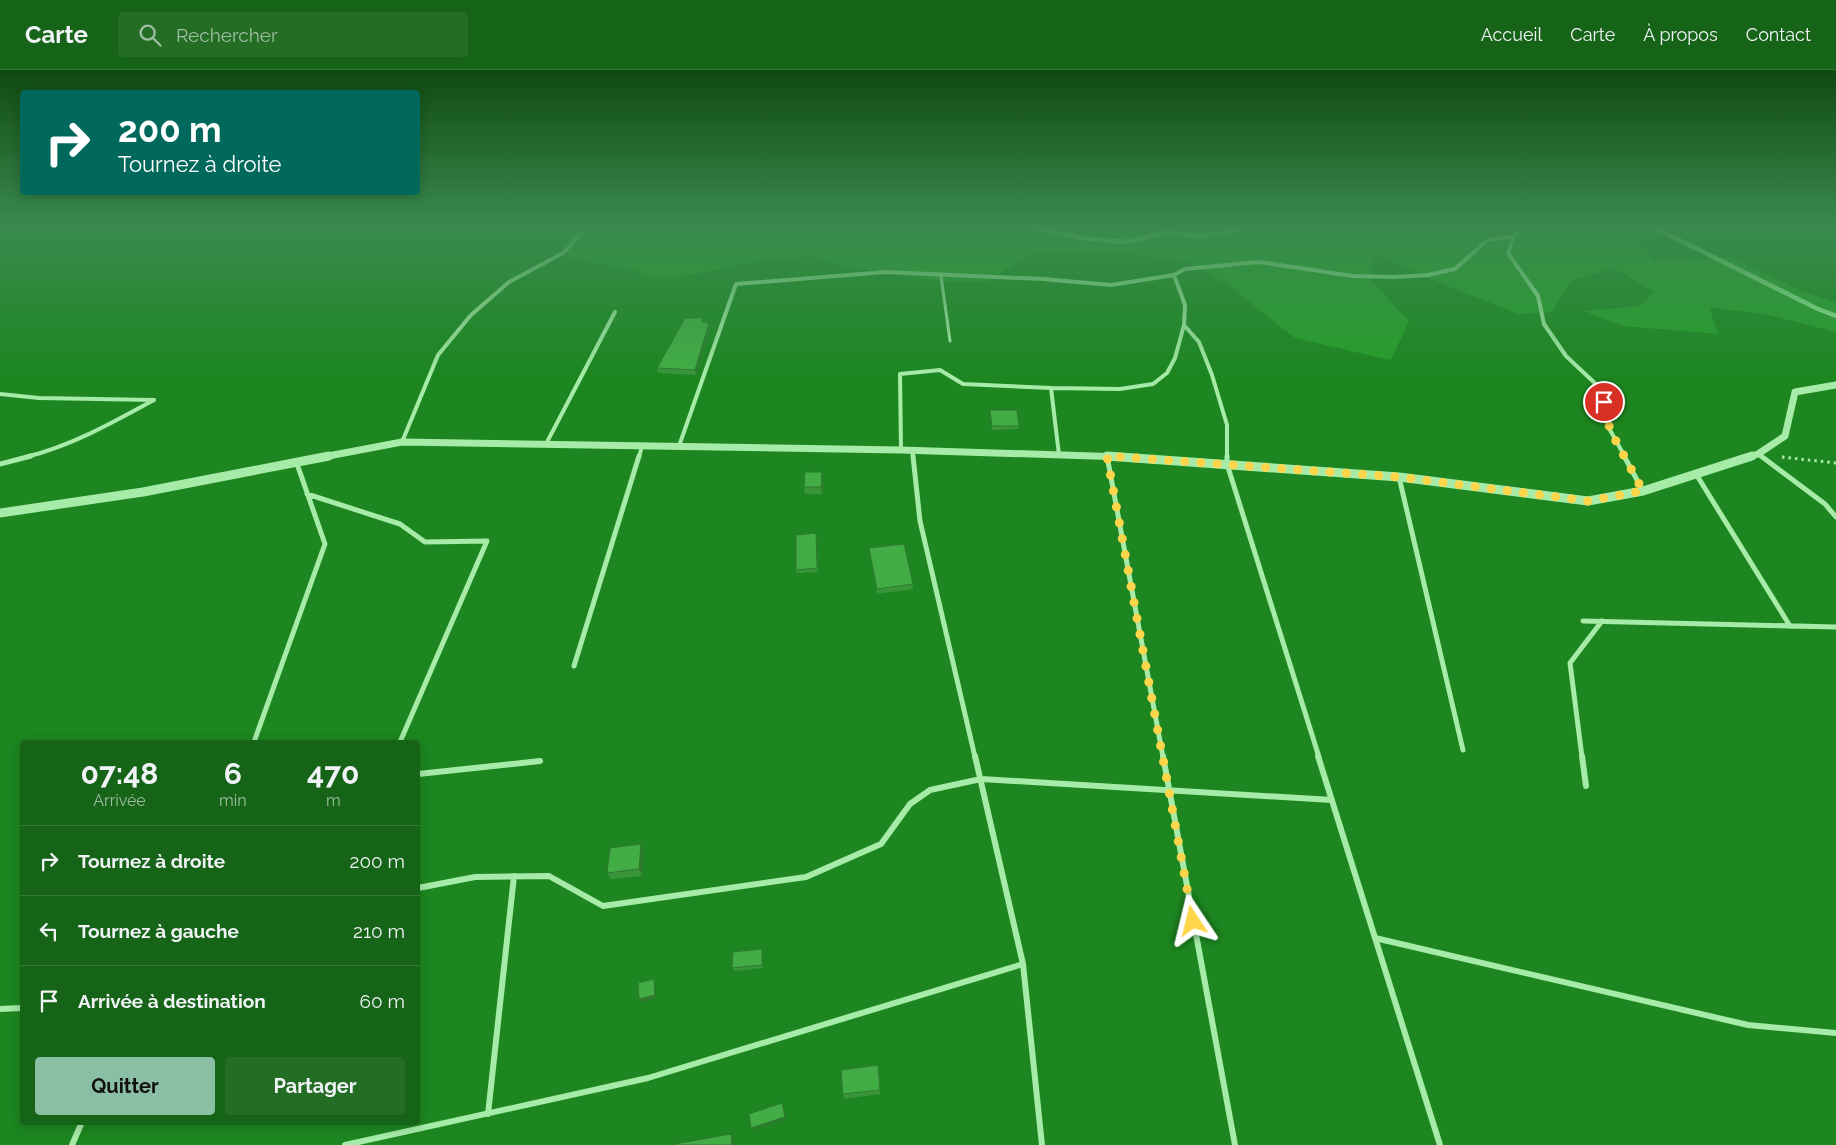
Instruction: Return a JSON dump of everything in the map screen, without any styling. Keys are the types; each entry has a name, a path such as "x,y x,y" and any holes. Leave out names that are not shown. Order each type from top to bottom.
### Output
{"street":[{"path":"402,442 438,354 471,315 509,282 520,276"},
{"path":"679,446 736,284 833,276"},
{"path":"948,276 1043,279 1112,285 1154,277 1171,276"},
{"path":"901,450 900,374 940,370 963,384 1051,388 1120,389 1152,384 1167,373 1175,358 1184,325 1185,305 1174,276"},
{"path":"1524,276 1538,296 1544,324 1566,356 1600,388 1610,430 1643,491"},
{"path":"546,444 615,312"},
{"path":"1184,325 1199,342 1212,375 1227,425 1228,464 1440,1145"},
{"path":"0,513 143,492 402,442 912,450 1107,456 1399,477 1588,501 1643,491 1758,454 1785,436 1796,392 1836,385"},
{"path":"1051,388 1059,455"},
{"path":"0,394 39,398 154,400 123,417 46,452 0,464"},
{"path":"574,666 642,446"},
{"path":"912,450 920,521 1023,964 1042,1145"},
{"path":"1758,454 1825,504 1836,518"},
{"path":"1107,456 1235,1145"},
{"path":"255,740 325,544 296,461"},
{"path":"1696,474 1790,626"},
{"path":"1399,477 1463,750"},
{"path":"307,494 400,524 425,542 487,541 401,740"},
{"path":"1584,621 1836,627"},
{"path":"1586,786 1570,663 1602,621"},
{"path":"420,774 540,762"},
{"path":"420,888 475,877 549,876 603,906 806,877 881,844 910,804 930,790 981,779 1332,800"},
{"path":"488,1114 514,876"},
{"path":"1375,938 1748,1024 1836,1033"},
{"path":"345,1145 648,1078 1023,964"},
{"path":"0,1009 20,1008"},
{"path":"72,1145 81,1125"}],"lane":[{"path":"942,276 950,341"}],"path":[{"path":"1758,454 1836,463"}],"green space":[{"path":"643,276 686,276 682,277"},
{"path":"909,276 996,276 989,281 938,281"},
{"path":"1213,276 1370,276 1370,279 1409,321 1391,360 1295,338 1227,284"},
{"path":"1424,276 1587,276 1571,281 1552,312 1519,314"},
{"path":"1628,276 1770,276 1799,290 1836,303 1836,332 1769,315 1709,307 1718,334 1624,326 1584,311 1640,306 1654,292"}],"building":[{"path":"685,318 703,318 702,322 709,323 695,370 657,368"},
{"path":"990,410 1017,410 1019,426 992,426"},
{"path":"805,472 822,472 821,487 804,487"},
{"path":"816,533 817,568 796,570 796,535"},
{"path":"904,544 913,584 877,589 869,548"},
{"path":"641,844 639,869 607,873 610,848"},
{"path":"762,949 762,965 732,968 733,952"},
{"path":"654,979 655,995 639,999 638,983"},
{"path":"878,1065 880,1090 843,1094 841,1070"},
{"path":"782,1103 785,1117 751,1128 749,1114"},
{"path":"731,1134 732,1145 675,1145 675,1144"}],"waterway":[{"path":"1752,276 1836,316"}],"route":[{"path":"1193,921 1107,456 1399,477 1588,501 1643,491 1610,430 1604,402"}]}
